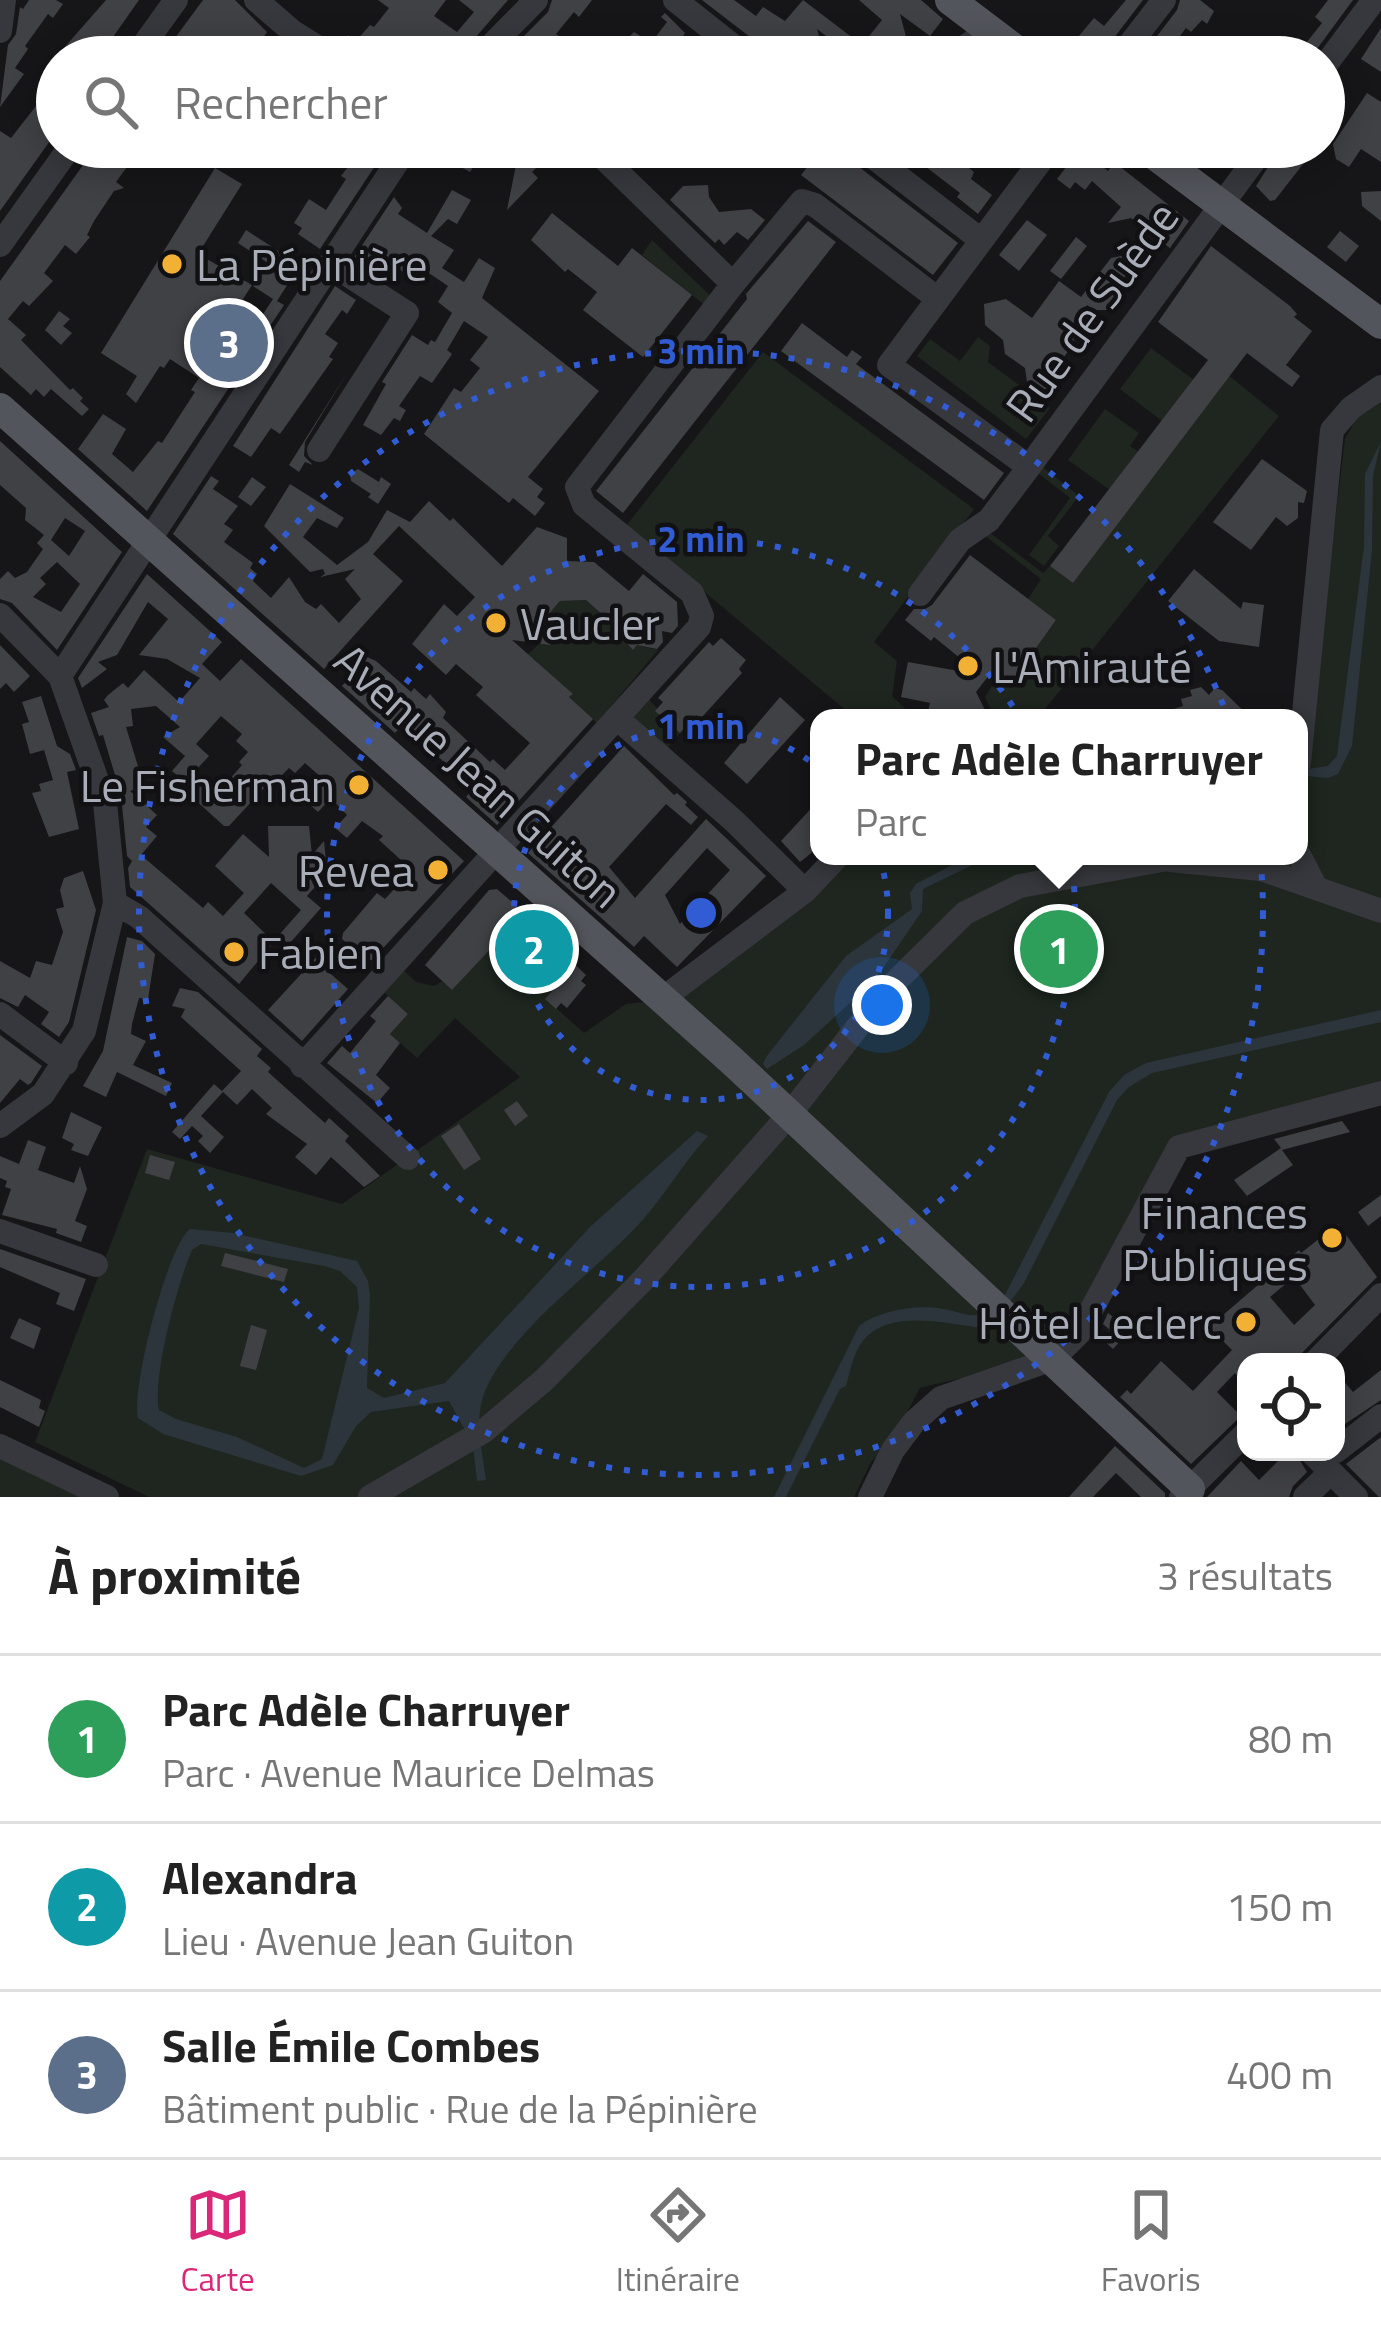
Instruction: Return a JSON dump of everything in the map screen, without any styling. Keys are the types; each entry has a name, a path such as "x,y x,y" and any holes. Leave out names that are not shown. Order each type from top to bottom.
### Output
{"main road":[{"path":"950,0 997,36"},
{"path":"1172,168 1381,324"},
{"name":"Avenue Jean Guiton","path":"0,408 790,1115 1053,1359 1190,1494"}],"street":[{"path":"0,31 4,0"},
{"path":"150,36 176,0"},
{"path":"256,0 299,36"},
{"path":"500,36 536,0"},
{"path":"675,0 720,36"},
{"path":"1136,36 1164,0"},
{"path":"1345,39 1374,0"},
{"path":"980,36 989,30"},
{"path":"0,245 55,168"},
{"path":"60,676 393,168"},
{"path":"614,168 733,284"},
{"path":"887,168 981,240"},
{"path":"302,1066 694,635 702,616 692,593 584,505 577,487 733,284 802,201 938,299 1036,168"},
{"name":"Rue de Suède","path":"920,594 960,540 988,520 1029,467 1248,168"},
{"path":"319,450 407,313 331,264"},
{"name":"Rue de Suède","path":"938,299 889,365 1029,467"},
{"path":"1304,709 1332,430 1381,387"},
{"path":"0,615 60,676 105,803 115,903 85,1031 43,1094 0,1126"},
{"path":"619,720 805,891"},
{"path":"662,999 805,891 830,865"},
{"path":"370,1497 475,1437 544,1381 646,1277 790,1115 884,993 965,913 1020,886 1138,865"},
{"path":"1230,865 1261,869 1381,911"},
{"path":"1304,865 1316,889"},
{"path":"115,903 139,917 408,1159"},
{"path":"0,1014 66,1063"},
{"path":"870,1497 893,1450 941,1398 1053,1359 1079,1333 1179,1147 1381,1093"},
{"path":"0,1231 96,1265"},
{"path":"1324,1353 1381,1295"},
{"path":"1345,1444 1381,1416"},
{"path":"1190,1494 1237,1443"},
{"path":"0,1446 107,1497"},
{"path":"1305,1497 1325,1461"},
{"path":"1329,1461 1356,1497"}],"shaded area":[{"path":"652,240 718,303 712,311 642,255"},
{"path":"978,337 990,346 988,362 1050,408 1026,439 917,356 930,339 960,361"},
{"path":"1151,348 1194,380 1162,421 1120,389"},
{"path":"763,352 974,509 874,642 897,661 892,696 906,709 844,709 626,526"},
{"path":"1228,375 1279,416 1045,709 991,709 985,697 999,675 1012,682 1056,620 1028,599 1041,579 976,529 981,526 1043,573 1050,566 1073,583"},
{"path":"1381,392 1381,1085 1204,1131 1073,1329 1055,1344 1020,1364 920,1388 854,1497 149,1497 35,1442 147,1149 342,1204 520,1077 455,1018 417,1058 390,1034 408,1014 376,985 396,963 416,982 434,986 443,981 452,990 490,949 486,945 502,939 505,947 555,989 546,999 584,1033 626,1004 672,999 832,865 1308,865 1308,745 1345,439 1359,414"},
{"path":"1105,409 1139,433 1130,446 1139,452 1110,490 1068,460"},
{"path":"1381,441 1373,476 1372,550 1352,746 1338,774 1308,776 1308,769 1328,766 1337,756 1364,546 1365,474"},
{"path":"1039,464 1079,496 1048,536 1059,546 1044,566 1029,555 1070,498 1034,470"},
{"path":"586,600 633,649 637,645 658,650 597,723 533,658 525,657 542,641 535,630 560,601"},
{"path":"643,693 680,733 660,756 619,720"},
{"path":"952,865 972,865 923,889 922,911 875,980 804,1045 767,1069 766,1057 846,956 912,909 910,893 916,884"},
{"path":"1381,1010 1381,1022 1152,1073 1129,1087 1117,1100 1024,1283 1000,1315 982,1328 903,1321 874,1331 857,1351 846,1386 840,1389 786,1497 774,1497 859,1326 888,1312 911,1308 977,1315 992,1309 1005,1295 1109,1092 1124,1075 1146,1063"},
{"path":"697,1131 708,1136 639,1224 535,1322 499,1366 480,1411 486,1480 477,1481 473,1445 449,1401 371,1412 356,1426 333,1465 301,1476 163,1434 138,1418 140,1379 153,1319 171,1262 190,1229 233,1233 357,1261 370,1295 367,1388 384,1398 445,1383 590,1227","holes":["201,1244 340,1271 357,1287 359,1308 322,1459 304,1468 237,1437 159,1410 163,1353 192,1250"]},
{"path":"0,1452 93,1497 0,1497"}],"building":[{"path":"29,0 63,4 53,18 48,14 25,46 28,49 15,68 24,74 0,107 8,45 16,34 20,7"},
{"path":"106,0 139,0 114,36 74,36"},
{"path":"203,0 235,0 267,32 264,36 176,36"},
{"path":"378,0 446,0 434,16 457,32 474,12 459,0 508,0 477,36 360,36 389,8"},
{"path":"552,0 592,0 579,17 574,12 559,36 524,36 548,12"},
{"path":"702,0 734,0 756,16 763,7 785,21 803,0 850,36 826,36 817,29 819,36 749,36"},
{"path":"859,0 921,0 943,19 930,36 900,14 906,36 869,36 882,20"},
{"path":"1126,0 1143,0 1115,36 1079,36 1094,18 1104,26"},
{"path":"1180,0 1200,0 1214,11 1207,24 1202,20 1191,32 1186,28 1180,36 1157,36"},
{"path":"1328,0 1353,0 1326,36 1312,36 1322,23 1315,17"},
{"path":"665,13 683,36 656,36 667,22 661,17"},
{"path":"1381,28 1381,72 1361,59"},
{"path":"1367,93 1381,102 1381,162 1361,149 1349,167 1345,165 1345,126"},
{"path":"36,106 36,160 0,211 0,131 11,138"},
{"path":"81,168 126,168 116,182 124,188 114,191 94,221 90,237 76,254 65,245 44,273 53,281 29,306 23,301 8,319 26,335 21,340 83,398 80,401 89,409 82,416 51,389 44,397 36,389 31,395 0,367 0,281"},
{"path":"215,168 242,184 198,254 252,285 229,321 250,334 273,299 253,286 268,263 238,243 246,230 300,265 277,301 284,305 147,511 78,449 103,414 126,429 112,454 133,472 158,441 162,443 195,392 191,390 199,378 170,359 164,368 160,366 136,403 126,394 137,376 101,353"},
{"path":"347,168 374,168 320,249 298,234 302,228 294,223 309,199 326,210 346,179 341,176"},
{"path":"515,168 536,168 532,172 538,178 507,210"},
{"path":"806,168 860,168 958,243 933,275 801,175"},
{"path":"927,168 969,168 974,172 971,179 992,195 978,214 957,197 960,193"},
{"path":"1065,168 1122,168 1189,221 1170,248 1131,218 1108,223 1121,207 1092,181 1085,190 1075,182 1070,189 1057,179"},
{"path":"1267,168 1300,168 1275,200 1270,201 1256,186"},
{"path":"708,185 709,197 719,212 751,209 765,220 748,240 737,232 724,245 719,239 715,243 670,200 683,186"},
{"path":"452,190 471,200 457,224 448,219 431,236 454,250 442,268 464,282 479,258 495,268 482,298 599,391 528,477 543,489 537,497 545,503 535,516 513,498 509,503 424,434 454,388 461,392 480,368 470,360 488,337 464,321 447,350 452,354 432,383 420,376 399,406 406,410 400,421 394,418 381,435 363,425 386,384 382,382 412,335 428,345 435,342 452,313 438,302 448,286 420,267 412,279 399,269 390,283 353,259 394,197 402,208 398,214 427,233"},
{"path":"1381,191 1381,221 1362,206 1361,192"},
{"path":"552,213 618,266 632,248 692,295 643,357 583,310 597,292 568,269 565,272 531,240"},
{"path":"1027,220 1047,235 1019,271 999,255"},
{"path":"808,221 836,242 623,513 596,491 747,299 746,294"},
{"path":"1340,231 1359,246 1346,262 1327,247"},
{"path":"1076,237 1087,246 1061,279 1050,271"},
{"path":"1211,246 1290,306 1297,314 1294,317 1312,331 1286,365 1300,376 1292,387 1247,353 1073,583 1050,566 1208,360 1158,322"},
{"path":"1121,256 1132,264 1118,289 1119,298 1110,310 1087,305 1072,325 1074,343 1059,364 1060,378 1053,388 1038,390 1027,382 1025,368 1005,354 1003,340 985,325 984,304 1006,299 1032,318 1059,281 1081,297 1111,258"},
{"path":"335,286 356,300 347,314 342,310 325,334 338,343 329,357 333,359 280,434 271,428 251,457 233,446"},
{"path":"59,311 70,319 63,326 72,333 61,345 45,330"},
{"path":"802,323 847,357 852,350 862,357 856,364 1004,473 984,500 781,351"},
{"path":"349,370 305,442 304,456 313,465 305,462 299,472 289,465"},
{"path":"0,441 122,552 57,650 12,603 0,599 0,579 8,571 15,578 27,572 43,549 37,543 44,535 25,520 26,508 0,485","holes":["65,518 85,531 69,556 51,540","57,562 80,584 61,612 33,597 46,584 40,578"]},
{"path":"1262,459 1307,491 1304,503 1298,502 1298,518 1287,526 1276,517 1251,550 1213,522"},
{"path":"358,469 391,484 378,504 351,481 350,474"},
{"path":"211,476 219,481 213,489 238,506 224,524 233,530 224,542 253,563 250,568 257,574 253,581 271,598 289,577 305,602 316,609 321,604 339,623 361,599 345,579 355,569 320,577 325,574 323,569 310,572 264,526 290,484 344,518 337,528 317,518 303,537 337,565 368,542 387,510 410,522 429,501 502,566 537,527 567,538 567,561 594,562 629,591 643,574 677,602 678,626 672,633 662,631 663,642 657,649 637,645 633,650 623,639 626,636 586,600 560,601 535,630 551,645 512,640 573,694 569,697 593,719 497,825 466,797 473,789 430,744 405,722 395,733 342,686 367,657 376,661 411,692 414,688 426,699 430,694 446,712 443,718 505,770 530,743 476,695 483,687 456,664 446,675 412,644 444,604 457,616 475,597 399,526 373,554 403,581 324,669 173,534"},
{"path":"252,477 266,487 251,506 238,497"},
{"path":"970,555 1056,620 1011,683 993,670 976,692 984,709 928,709 930,703 901,697 908,662 981,675 905,620 914,609 932,605"},
{"path":"1194,569 1241,609 1243,602 1264,605 1259,647 1219,641 1168,601"},
{"path":"147,574 222,642 202,664 220,681 241,659 464,861 372,960 342,939 343,933 377,893 385,899 412,870 379,840 383,836 362,821 347,838 335,828 347,815 331,798 318,812 307,802 323,779 305,763 295,773 289,768 224,826 181,787 191,777 214,797 242,765 239,762 248,752 236,741 242,734 221,716 196,744 209,756 185,782 172,771 185,756 163,737 180,727 156,706 131,709 133,726 126,727 141,776 136,778 140,787 130,791 157,815 146,827 157,836 141,855 203,908 208,902 223,916 244,893 215,866 243,834 269,857 268,826 309,826 312,855 324,841 328,881 320,881 307,896 321,908 289,944 279,935 301,910 271,883 244,913 274,942 239,984 130,887 132,861 127,856 121,795 103,735 99,736 91,713 109,707 104,700 108,695 123,683 128,688 144,670 179,702 200,678 167,659 139,655 168,619 148,602 117,655 98,662 107,669 82,688 78,678"},
{"path":"721,638 746,660 739,669 742,673 692,728 688,724 680,733 655,711 663,702 658,698 709,642 713,646"},
{"path":"0,645 30,676 14,692 6,683 0,689"},
{"path":"1201,687 1209,695 1215,688 1222,690 1242,709 1173,709 1183,706 1181,699 1192,696 1190,690"},
{"path":"41,696 57,746 70,754 76,770 67,772 79,829 49,837 32,793 41,791 39,784 53,780 44,750 30,754 22,724 29,722 22,702"},
{"path":"780,697 805,720 747,784 724,763"},
{"path":"624,746 698,817 691,825 666,804 609,867 635,898 706,819 766,876 677,967 644,936 634,947 528,853","holes":["707,848 730,870 680,924 665,895"]},
{"path":"810,810 810,854 800,862 781,841"},
{"path":"83,871 96,910 69,1022 59,1037 41,1024 49,1012 25,995 18,1007 0,998 0,961 30,978 36,961 52,965 63,932 56,909 64,907 60,890 64,878"},
{"path":"497,889 559,943 561,951 586,975 581,981 586,985 567,1008 561,1003 556,1009 545,999 553,990 498,941 452,990 425,965 489,890"},
{"path":"127,937 142,941 155,954 148,999 139,998 132,1024 131,1034 146,1041 133,1065 172,1083 166,1096 117,1072 106,1097 83,1086 103,1051"},
{"path":"324,949 333,958 324,968 348,989 302,1041 268,1010"},
{"path":"180,988 198,992 262,1049 257,1056 271,1068 268,1072 325,1123 329,1118 349,1136 345,1141 380,1176 364,1187 331,1157 316,1175 295,1157 307,1144 266,1114 272,1108 252,1089 237,1105 222,1091 241,1071 181,1017 185,1009 172,1006"},
{"path":"388,996 408,1014 390,1034 400,1043 376,1075 390,1088 377,1103 327,1063 342,1046 350,1053 376,1021 370,1016"},
{"path":"0,1035 42,1066 31,1083 20,1079 0,1103"},
{"path":"214,1084 223,1092 201,1116 224,1137 210,1153 198,1141 203,1136 192,1126 180,1139 172,1132"},
{"path":"517,1101 528,1116 515,1126 504,1110"},
{"path":"71,1112 102,1127 88,1156 71,1150 74,1144 62,1138"},
{"path":"1342,1121 1350,1132 1282,1150 1293,1165 1247,1196 1234,1180 1281,1148 1274,1139"},
{"path":"459,1124 481,1159 464,1170 441,1136"},
{"path":"28,1140 46,1147 38,1170 74,1183 80,1166 87,1189 75,1221 87,1226 81,1242 56,1233 57,1229 2,1215 11,1189 0,1178 0,1156 19,1164"},
{"path":"150,1155 175,1162 169,1180 145,1173"},
{"path":"1381,1195 1381,1216 1368,1226 1358,1212"},
{"path":"1338,1224 1377,1277 1302,1353 1237,1353 1237,1375 1217,1392 1237,1412 1237,1420 1191,1464 1120,1397 1127,1390 1131,1394 1161,1361 1193,1391 1232,1350 1209,1327 1299,1250 1301,1253","holes":["1294,1277 1315,1305 1294,1325 1270,1297"]},
{"path":"0,1249 86,1279 74,1311 56,1304 60,1293 0,1267"},
{"path":"225,1253 288,1269 284,1282 221,1266"},
{"path":"1108,1313 1130,1330 1113,1349 1102,1339 1110,1330 1103,1324"},
{"path":"19,1318 41,1328 34,1349 10,1338"},
{"path":"251,1325 267,1330 256,1370 240,1366"},
{"path":"1381,1370 1381,1400 1345,1424 1345,1383 1353,1392"},
{"path":"0,1380 41,1400 39,1408 45,1411 39,1427 0,1407"},
{"path":"1381,1437 1381,1497 1379,1497 1346,1464"},
{"path":"1115,1446 1165,1497 1141,1497 1116,1473 1093,1497 1069,1497"},
{"path":"1241,1461 1259,1480 1278,1461 1300,1461 1307,1472 1289,1497 1207,1497"}],"place":[{"name":"La Pépinière","path":"172,264"},
{"name":"Salle Émile Combes","path":"229,343"},
{"name":"Vaucler","path":"496,623"},
{"name":"L'Amirauté","path":"968,666"},
{"name":"Le Fisherman","path":"359,785"},
{"name":"Revea","path":"438,870"},
{"name":"Alexandra","path":"534,949"},
{"name":"Parc Adèle Charruyer","path":"1059,949"},
{"name":"Fabien","path":"234,952"},
{"name":"Finances Publiques","path":"1332,1238"},
{"name":"Hôtel Leclerc","path":"1246,1322"}]}
